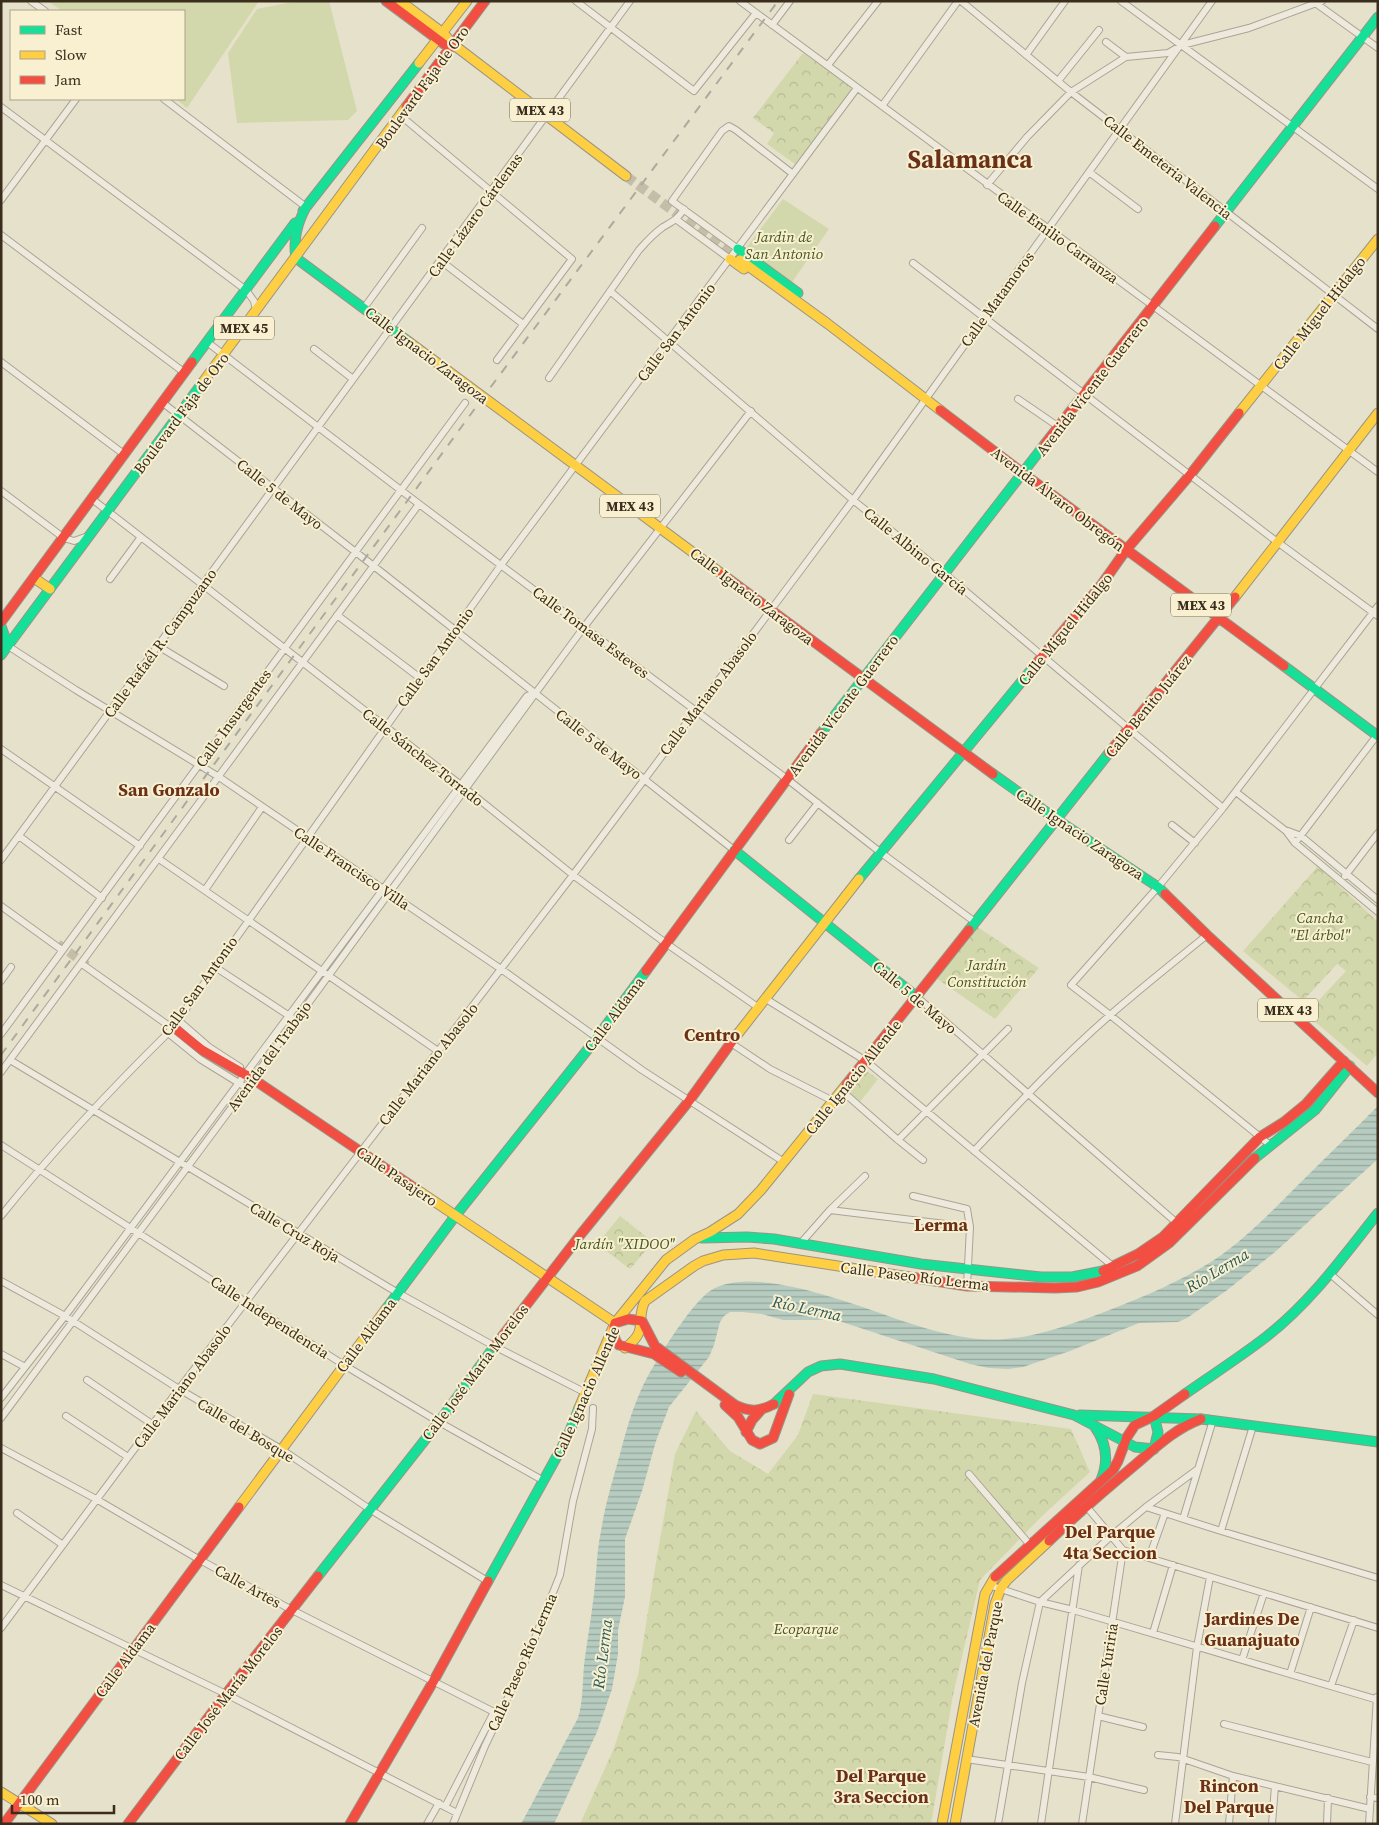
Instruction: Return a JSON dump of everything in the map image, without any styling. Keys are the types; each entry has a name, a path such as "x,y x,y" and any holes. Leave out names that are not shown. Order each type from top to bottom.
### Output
{"street":[{"path":"31,1 44,10"},
{"path":"386,1 441,36"},
{"path":"400,1 441,36"},
{"name":"Boulevard Faja de Oro","path":"1,624 306,207 468,1"},
{"name":"Boulevard Faja de Oro","path":"3,651 108,512 485,1"},
{"path":"576,1 694,91 756,13"},
{"name":"Calle Lázaro Cárdenas","path":"318,427 442,261 630,1"},
{"name":"Calle Emilio Carranza","path":"740,1 1378,472"},
{"path":"772,25 790,1"},
{"path":"828,66 878,1"},
{"path":"882,106 959,1"},
{"name":"Calle Emeteria Valencia","path":"959,1 1071,92 1378,329"},
{"path":"1026,54 1065,1"},
{"path":"1121,1 1378,189"},
{"name":"Calle Matamoros","path":"853,500 1212,1"},
{"path":"987,185 1027,136 1071,92 1126,57 1168,53 1182,45 1249,28 1317,2 1378,48"},
{"name":"Avenida Vicente Guerrero","path":"734,850 862,678 1024,474 1378,17"},
{"path":"1058,81 1099,30"},
{"name":"MEX 43","path":"441,36 452,47 626,176"},
{"path":"1106,42 1126,57"},
{"name":"Calle San Antonio","path":"1,1216 38,1170 92,1110 172,1030 306,837 502,565 858,88"},
{"path":"1,200 75,100"},
{"path":"165,100 306,207 294,231 293,245 296,258"},
{"path":"1,106 246,290 254,301 256,312"},
{"path":"401,116 572,259 497,360"},
{"path":"793,174 729,126 722,131 672,201 813,304 828,324"},
{"path":"1089,172 1138,209"},
{"path":"549,378 650,238 676,220 684,209"},
{"path":"676,220 806,314 828,324"},
{"path":"364,308 422,228"},
{"path":"1,235 185,373"},
{"name":"Calle Miguel Hidalgo","path":"825,923 880,852 1043,657 1102,584 1126,550 1190,475 1378,239"},
{"name":"Calle Ignacio Zaragoza","path":"296,258 862,678 1056,819 1158,887 1207,935"},
{"name":"Avenida Álvaro Obregón","path":"740,260 828,324 1024,474 1377,735"},
{"path":"442,261 523,324"},
{"path":"913,262 1276,541 1375,614"},
{"name":"Calle Albino García","path":"610,291 853,500 944,573 1223,808"},
{"name":"Calle Tomasa Esteves","path":"207,342 419,504 975,922"},
{"path":"314,349 353,379"},
{"path":"1,362 124,455"},
{"path":"1018,399 1059,427"},
{"name":"Calle 5 de Mayo","path":"163,403 374,566 825,923 917,998 1180,1226"},
{"name":"Calle Insurgentes","path":"1,1034 465,403"},
{"name":"Avenida del Trabajo","path":"1,1418 246,1088 248,1077 322,971 386,891 527,696 535,693 751,411"},
{"name":"Calle Benito Juárez","path":"917,998 1056,819 1218,618 1276,541 1378,413"},
{"name":"Calle Rafaél R. Campuzano","path":"1,860 318,427"},
{"path":"1,491 64,538 79,540 92,532"},
{"name":"Calle Sánchez Torrado","path":"92,499 463,787 573,875 759,1008"},
{"name":"Calle Mariano Abasolo","path":"1,1628 152,1424 573,875 853,500"},
{"name":"Calle Insurgentes","path":"1,1072 160,859 419,504"},
{"path":"110,579 141,538"},
{"path":"34,578 50,589"},
{"path":"1270,1145 1071,985 1195,843 1236,792 1313,688 1375,614 1378,606"},
{"path":"337,615 420,678"},
{"path":"1,624 3,651"},
{"path":"158,646 224,686"},
{"name":"Calle Francisco Villa","path":"3,651 110,711 219,778 501,969 596,1039 784,1162"},
{"path":"1295,843 1377,735"},
{"path":"1,749 140,846"},
{"path":"1236,792 1286,830 1301,836 1378,900"},
{"path":"789,840 818,803"},
{"path":"205,890 262,808"},
{"path":"1172,825 1195,843"},
{"path":"1286,830 1295,843 1378,912"},
{"path":"1340,882 1378,833"},
{"path":"18,836 102,898"},
{"name":"Calle Aldama","path":"4,1824 456,1215 596,1039 734,850"},
{"path":"160,859 438,1052"},
{"name":"Avenida del Trabajo","path":"1,1398 180,1163 295,1020 328,976 386,891"},
{"path":"1,906 62,950"},
{"name":"Calle José María Morelos","path":"128,1824 226,1694 439,1422 547,1277 689,1101 731,1043 825,923"},
{"path":"974,1151 1028,1093 1110,1015 1207,935"},
{"name":"MEX 43","path":"1207,935 1378,1093"},
{"name":"Calle Pasajero","path":"82,964 172,1030 361,1151 615,1323"},
{"path":"1,981 11,967"},
{"path":"215,967 295,1020"},
{"name":"Calle Ignacio Allende","path":"350,1824 433,1682 567,1438 615,1323 666,1260 695,1239 738,1214 750,1203 917,998"},
{"path":"766,999 866,1061 1117,1270"},
{"path":"178,1020 248,1077 246,1088"},
{"path":"898,1140 1008,1029"},
{"path":"731,1043 784,1076 833,1101"},
{"name":"Calle Cruz Roja","path":"10,1060 398,1294 586,1393"},
{"name":"Calle Paseo Río Lerma","path":"695,1239 721,1236 748,1236 968,1271 1063,1278 1137,1266 1154,1255 1260,1137 1284,1122 1306,1104 1347,1063"},
{"name":"Calle Paseo Río Lerma","path":"1180,1226 1270,1145 1315,1110 1334,1089 1347,1063"},
{"path":"842,1091 923,1160"},
{"name":"Calle Independencia","path":"1,1145 344,1365 439,1422 544,1481"},
{"path":"800,1244 830,1210 865,1176"},
{"path":"913,1196 967,1209 970,1227 967,1286"},
{"path":"830,1210 970,1227"},
{"name":"Avenida del Parque","path":"942,1824 985,1594 989,1585 996,1576 1116,1466 1128,1435 1135,1424 1140,1420 1154,1416 1266,1338 1300,1307 1378,1213"},
{"name":"Calle Paseo Río Lerma","path":"642,1306 648,1298 694,1266 713,1257 754,1252 967,1286 1055,1288 1076,1286 1098,1282 1117,1270"},
{"path":"1329,1273 1378,1315"},
{"name":"Calle del Bosque","path":"1,1281 65,1316 179,1389 281,1449 371,1510 489,1582"},
{"path":"625,1348 635,1339 642,1321 642,1306 647,1282"},
{"path":"642,1321 628,1319 615,1323 615,1338 625,1348 653,1349"},
{"path":"642,1321 653,1349 738,1411 751,1441 757,1444 768,1442 776,1433 781,1413 794,1385"},
{"path":"1,1354 25,1367"},
{"path":"746,1432 752,1420 761,1410 772,1405 805,1375 822,1366 840,1364 934,1379 1074,1415 1140,1448 1154,1448 1158,1440 1158,1430 1154,1416"},
{"path":"87,1380 152,1424"},
{"path":"772,1405 781,1413"},
{"name":"Calle Paseo Río Lerma","path":"453,1824 497,1714 530,1654 560,1575 573,1501 592,1429 593,1408"},
{"path":"738,1411 761,1410"},
{"path":"1074,1415 1154,1416 1213,1420 1378,1442"},
{"path":"66,1416 128,1457"},
{"name":"Avenida del Parque","path":"955,1824 995,1604 1000,1588 1086,1506 1154,1448 1185,1425 1201,1419"},
{"path":"1183,1519 1213,1420"},
{"path":"1092,1423 1102,1435 1106,1450 1106,1467 1100,1482"},
{"path":"1221,1532 1253,1426"},
{"name":"Calle Artes","path":"1,1448 96,1499 200,1560 292,1610 497,1714"},
{"path":"998,1824 1022,1683 1040,1602 1111,1536 1146,1507 1198,1469"},
{"path":"969,1474 1030,1545"},
{"path":"1086,1506 1123,1550 1378,1628"},
{"path":"1146,1507 1221,1532 1378,1578"},
{"path":"17,1513 63,1545"},
{"path":"1149,1558 1164,1513"},
{"name":"Calle Yuriria","path":"1082,1824 1123,1550"},
{"path":"1041,1824 1080,1565"},
{"path":"1153,1633 1173,1565"},
{"path":"1174,1824 1197,1646 1210,1576"},
{"path":"1,1585 226,1694 457,1813"},
{"path":"989,1585 1040,1602 1377,1699 1369,1824"},
{"path":"1242,1660 1264,1593"},
{"path":"1290,1674 1311,1607"},
{"path":"1332,1686 1354,1620"},
{"path":"445,1807 497,1714"},
{"path":"1098,1716 1143,1727"},
{"path":"1224,1724 1372,1762"},
{"path":"1158,1755 1183,1759 1233,1776 1370,1809"},
{"path":"966,1759 1089,1777 1144,1790"},
{"path":"1229,1824 1233,1776"},
{"path":"1272,1824 1275,1786"},
{"path":"1,1792 52,1824"},
{"path":"1370,1797 1378,1798"},
{"path":"1327,1824 1328,1798"},
{"path":"428,1824 439,1803"}],"green space":[{"path":"48,1 259,1 187,108 177,100 185,100 185,10 61,10"},
{"path":"297,1 329,1 357,111 348,120 237,123 228,53 257,9"},
{"path":"803,53 853,87 796,165 767,144 774,133 753,118"},
{"name":"Jardin de San Antonio","path":"783,199 829,229 790,285 744,251"},
{"name":"Cancha \"El árbol\"","path":"1318,866 1378,922 1378,1053 1367,1066 1306,1014 1346,971 1337,964 1303,1001 1243,951"},
{"name":"Jardín Constitución","path":"976,926 1039,968 995,1019 936,978"},
{"path":"866,1071 878,1079 860,1102 849,1093"},
{"name":"Jardín \"XIDOO\"","path":"620,1216 653,1242 630,1269 597,1244"},
{"name":"Ecoparque","path":"813,1394 1071,1429 1090,1472 1041,1517 980,1580 953,1695 931,1824 580,1824 614,1748 638,1675 675,1454 696,1411 730,1451 768,1474 798,1435"}],"water":[{"name":"Río Lerma","path":"1378,1106 1378,1159 1275,1252 1226,1291 1187,1318 1178,1322 1139,1323 1070,1351 1023,1367 1008,1369 970,1364 842,1322 830,1320 783,1320 762,1314 742,1312 730,1312 724,1316 720,1322 709,1357 669,1407 656,1441 642,1491 625,1539 625,1597 618,1630 618,1654 612,1689 597,1732 554,1824 521,1824 578,1718 600,1536 609,1492 632,1413 654,1365 686,1317 702,1297 710,1291 729,1283 780,1284 809,1290 909,1323 957,1336 993,1340 1029,1336 1052,1330 1143,1296 1186,1276 1214,1260 1256,1226"}],"tunnel":[{"path":"626,176 740,260"},
{"path":"58,944 88,966"}],"railway":[{"path":"1,1055 490,388 778,1"}],"traffic: fast":[{"path":"1215,226 1378,17"},
{"path":"303,211 419,63"},
{"path":"306,207 296,232 296,258 409,342"},
{"path":"192,362 295,223"},
{"path":"738,249 798,293"},
{"path":"1,655 203,382"},
{"path":"821,733 1045,444"},
{"path":"1,626 8,646"},
{"path":"859,879 1036,664"},
{"path":"1284,666 1378,736"},
{"path":"969,930 1109,753"},
{"path":"993,774 1056,819 1158,887 1165,894"},
{"path":"734,850 917,997"},
{"path":"386,1309 456,1215 596,1039 646,971"},
{"path":"1255,1158 1315,1110 1350,1066"},
{"path":"1185,1394 1246,1352 1282,1324 1326,1278 1378,1213"},
{"path":"702,1238 747,1237 774,1239 921,1264 1041,1277 1072,1277 1103,1271"},
{"path":"318,1576 439,1422 494,1347"},
{"path":"774,1404 808,1372 821,1366 840,1364 934,1379 1074,1415 1135,1447 1154,1449 1158,1432 1154,1416"},
{"path":"488,1581 567,1438 579,1408"},
{"path":"1080,1415 1201,1419 1378,1442"},
{"path":"1095,1427 1106,1453 1104,1473 1101,1480"}],"traffic: slow":[{"path":"400,1 443,33 454,45 626,176"},
{"path":"419,63 467,1"},
{"path":"203,382 406,107"},
{"path":"1239,413 1378,239"},
{"path":"730,259 744,269"},
{"path":"740,260 828,324 940,410"},
{"path":"409,342 722,574"},
{"path":"1235,597 1378,413"},
{"path":"34,578 50,589"},
{"path":"733,1040 859,879"},
{"path":"579,1408 615,1323 666,1260 695,1239 738,1214 761,1190 846,1085"},
{"path":"416,1189 615,1323"},
{"path":"625,1348 633,1342 640,1330 642,1308 645,1301 694,1266 723,1255 754,1253 916,1278"},
{"path":"239,1507 386,1309"},
{"path":"955,1824 995,1604 1001,1588 1007,1580 1049,1541"},
{"path":"942,1824 985,1594 995,1577"},
{"path":"1,1792 52,1824"}],"traffic: jam":[{"path":"386,1 444,44"},
{"path":"406,107 485,1"},
{"path":"1045,444 1215,226"},
{"path":"1,622 192,362"},
{"path":"940,410 1284,666"},
{"path":"1036,664 1102,584 1126,550 1190,475 1239,413"},
{"path":"722,574 993,774"},
{"path":"1109,753 1235,597"},
{"path":"646,971 821,733"},
{"path":"1165,894 1378,1093"},
{"path":"846,1085 969,930"},
{"path":"177,1030 202,1050 253,1079 416,1189"},
{"path":"494,1347 581,1234 689,1101 733,1040"},
{"path":"1103,1271 1138,1254 1163,1237 1260,1137 1284,1122 1306,1104 1344,1061"},
{"path":"916,1278 967,1286 1055,1288 1077,1287 1098,1282 1137,1266 1169,1243 1255,1158"},
{"path":"615,1323 628,1319 642,1321 655,1346 735,1405 754,1410 764,1409 774,1404"},
{"path":"614,1326 615,1338 619,1345 654,1354 681,1372"},
{"path":"725,1405 738,1417 752,1440 760,1444 773,1438 789,1394"},
{"path":"995,1577 1113,1470 1127,1437 1135,1425 1154,1416 1185,1394"},
{"path":"746,1432 752,1420 761,1410"},
{"path":"1049,1541 1159,1445 1183,1427 1201,1419"},
{"path":"4,1824 239,1507"},
{"path":"128,1824 318,1576"},
{"path":"350,1824 433,1682 488,1581"}],"district":[{"name":"Salamanca","path":"970,159"},
{"name":"San Gonzalo","path":"169,789"},
{"name":"Centro","path":"712,1034"},
{"name":"Lerma","path":"941,1224"},
{"name":"Del Parque 4ta Seccion","path":"1110,1541"},
{"name":"Jardines De Guanajuato","path":"1252,1628"},
{"name":"Del Parque 3ra Seccion","path":"881,1785"},
{"name":"Rincon Del Parque","path":"1229,1795"}]}
